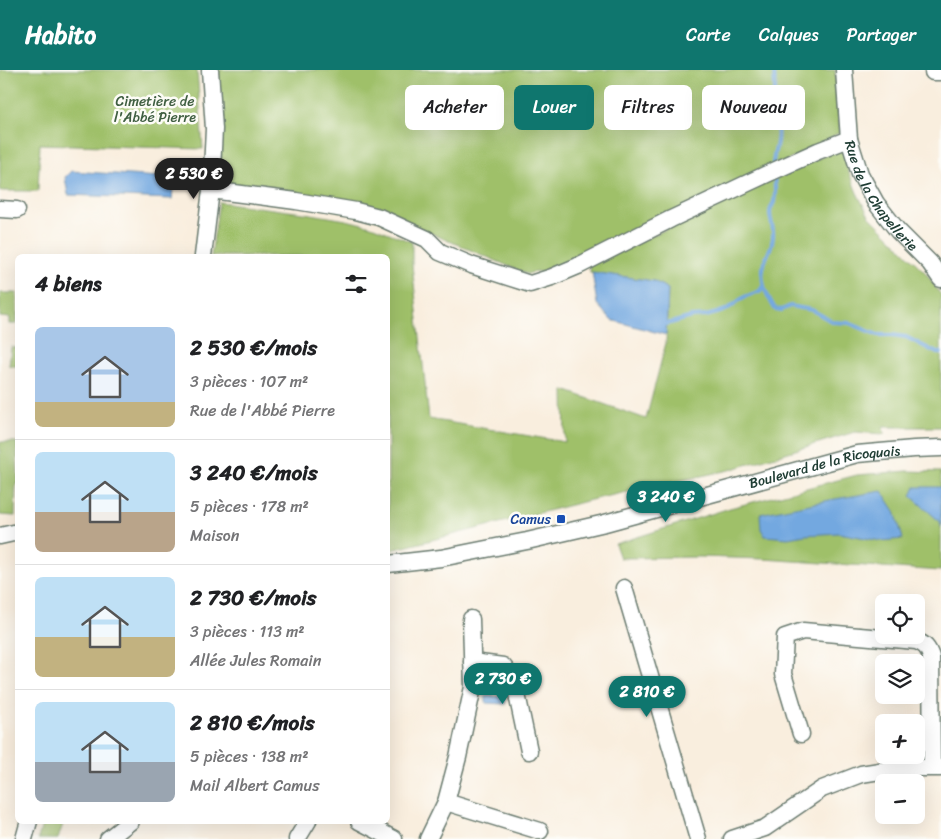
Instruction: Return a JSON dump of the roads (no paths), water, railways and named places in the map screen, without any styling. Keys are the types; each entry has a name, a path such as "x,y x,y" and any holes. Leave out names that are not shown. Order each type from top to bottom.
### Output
{"street":[{"path":"203,254 211,190 214,129 210,70"},
{"name":"Rue de la Chapellerie","path":"844,70 849,139 860,174 876,203 898,231 930,263 941,279"},
{"path":"933,70 933,72 941,72"},
{"path":"211,190 296,201 356,211 379,217 427,239 440,252 471,265 530,284 578,266 773,171 849,139"},
{"path":"0,209 17,210"},
{"name":"Boulevard de la Ricoquais","path":"390,564 441,558 527,542 605,523 857,454 941,448"},
{"path":"624,588 698,839"},
{"path":"428,839 446,802 458,758 473,687 471,619"},
{"path":"732,839 764,828 822,789 861,774 898,768 937,768 929,649 924,644 916,641 804,631 785,637 784,674 802,734"},
{"path":"472,662 504,666 514,680 529,751"},
{"path":"446,802 540,831"},
{"path":"24,839 28,824"},
{"path":"108,839 127,824"},
{"path":"297,839 306,824"},
{"path":"365,824 394,839"}],"water":[{"path":"71,171 174,178 172,199 68,195 65,177"},
{"path":"592,272 654,281 668,289 666,335 611,320 597,304"},
{"path":"915,487 941,487 941,527 938,520 911,496"},
{"path":"882,491 895,511 903,539 881,541 839,533 788,538 765,536 761,529 760,514"},
{"path":"486,696 506,697 505,704 486,703"}],"waterway":[{"path":"773,165 778,137 774,70"},
{"path":"774,175 775,195 770,213 773,239 762,274 766,292 775,309 782,310 790,306 812,310 833,322 849,323 878,335 906,337 937,353 941,353"},
{"path":"667,324 726,310 744,297 760,291 763,285"}],"place":[{"name":"Camus","path":"561,519"}],"park label":[{"name":"Cimetière de l'Abbé Pierre","path":"155,110"}]}
